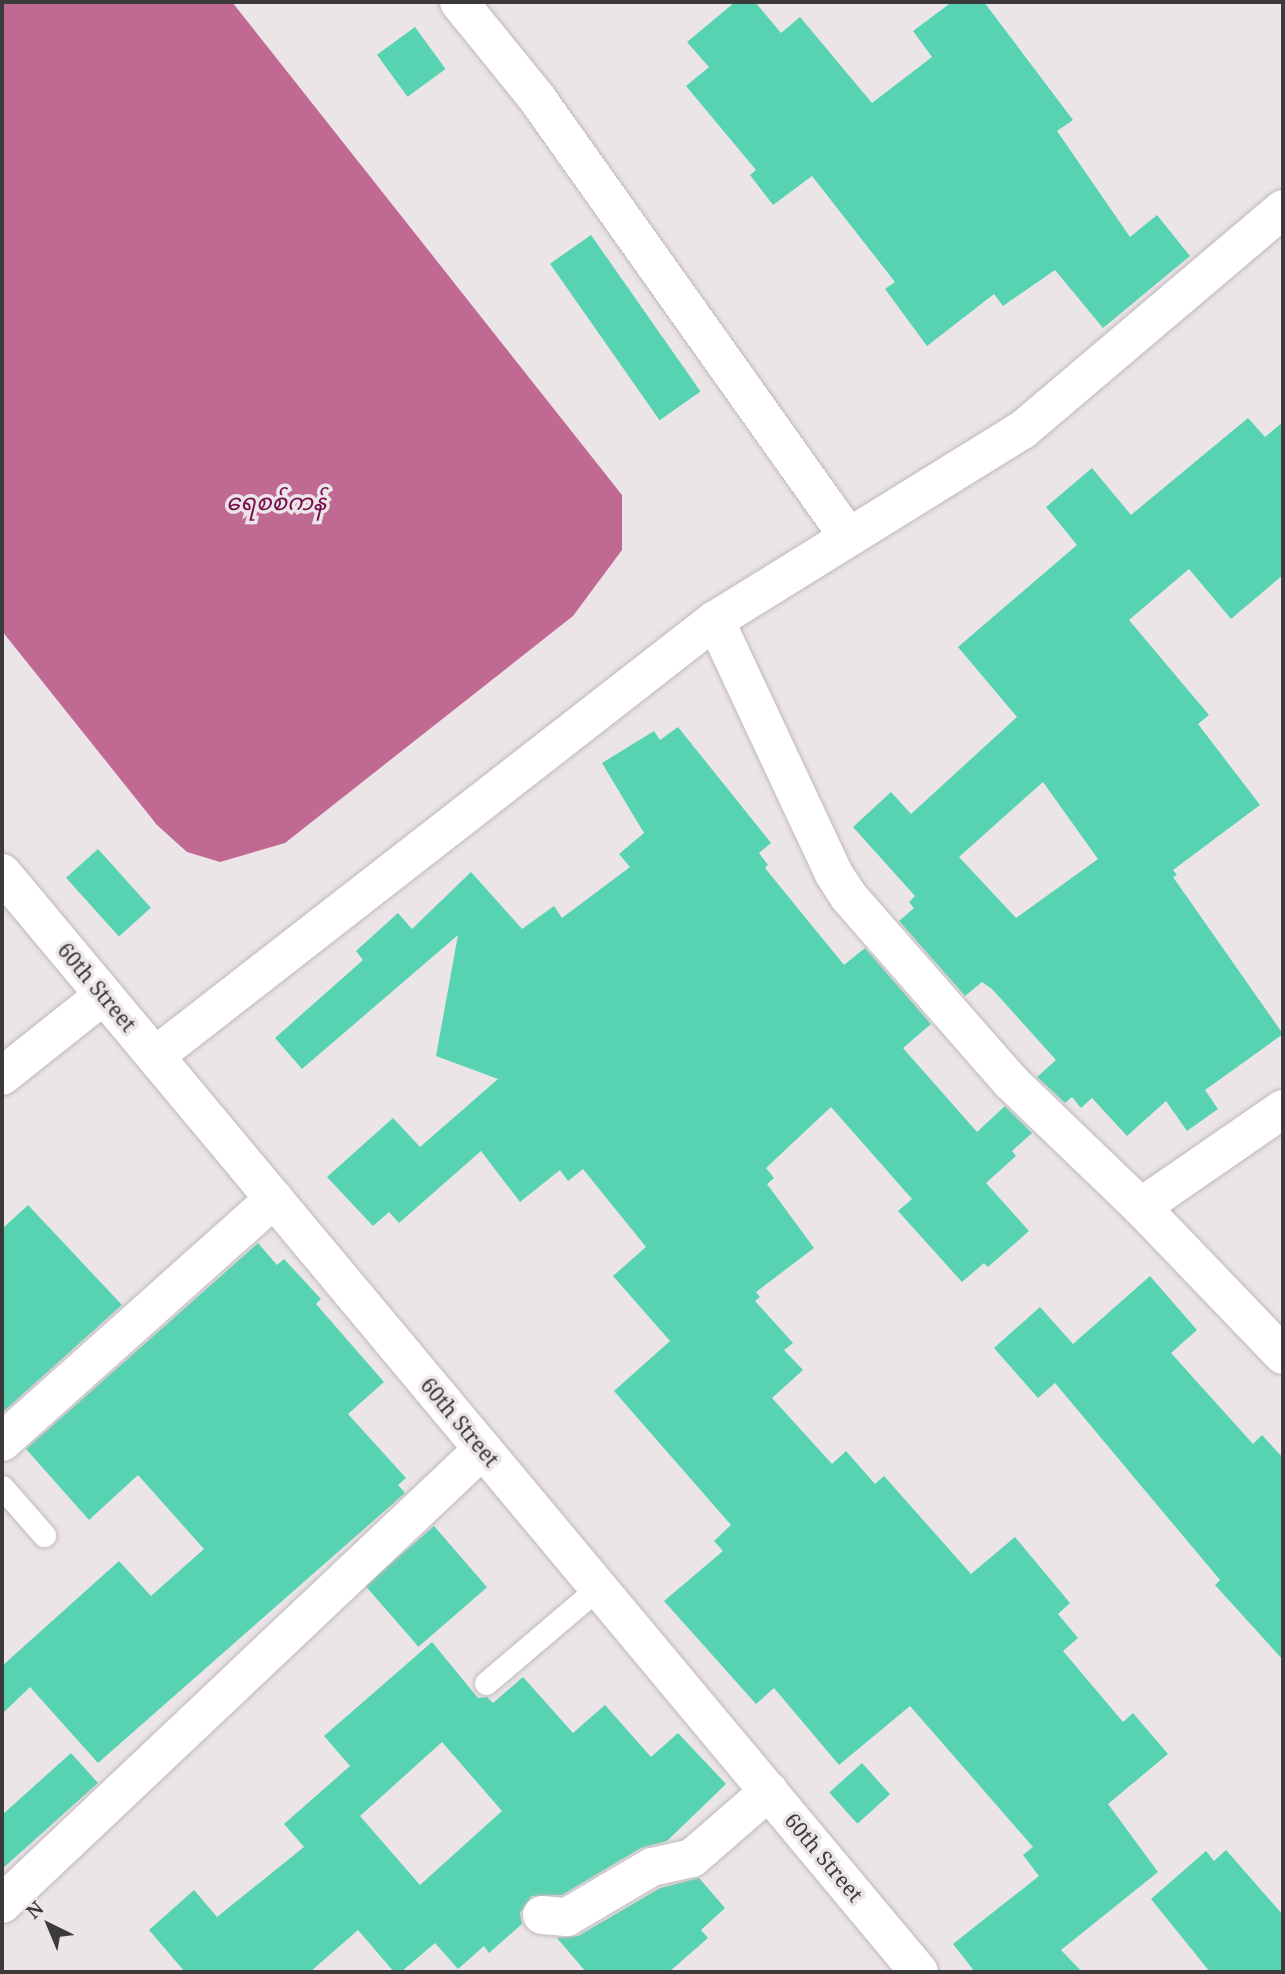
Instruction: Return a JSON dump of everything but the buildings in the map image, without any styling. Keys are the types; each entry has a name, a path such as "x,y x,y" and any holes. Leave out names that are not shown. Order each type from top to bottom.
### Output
{"street":[{"path":"459,2 536,97 847,535"},
{"path":"155,1056 715,620 847,535 1021,430 1283,209"},
{"path":"715,620 834,874 849,897 1011,1082 1141,1206 1283,1355"},
{"name":"60th Street","path":"2,873 919,1972"},
{"path":"2,1076 104,995"},
{"path":"1141,1206 1283,1109"},
{"path":"2,1442 274,1199"},
{"path":"2,1904 483,1449"},
{"path":"542,1915 567,1917 652,1867 692,1858 769,1791"}],"lane":[{"path":"2,1487 44,1535"},
{"path":"486,1684 599,1587"}],"water":[{"name":"ရေစစ်ကန်","path":"2,2 232,2 622,495 622,550 573,616 285,843 220,862 187,852 157,825 2,631"}]}
